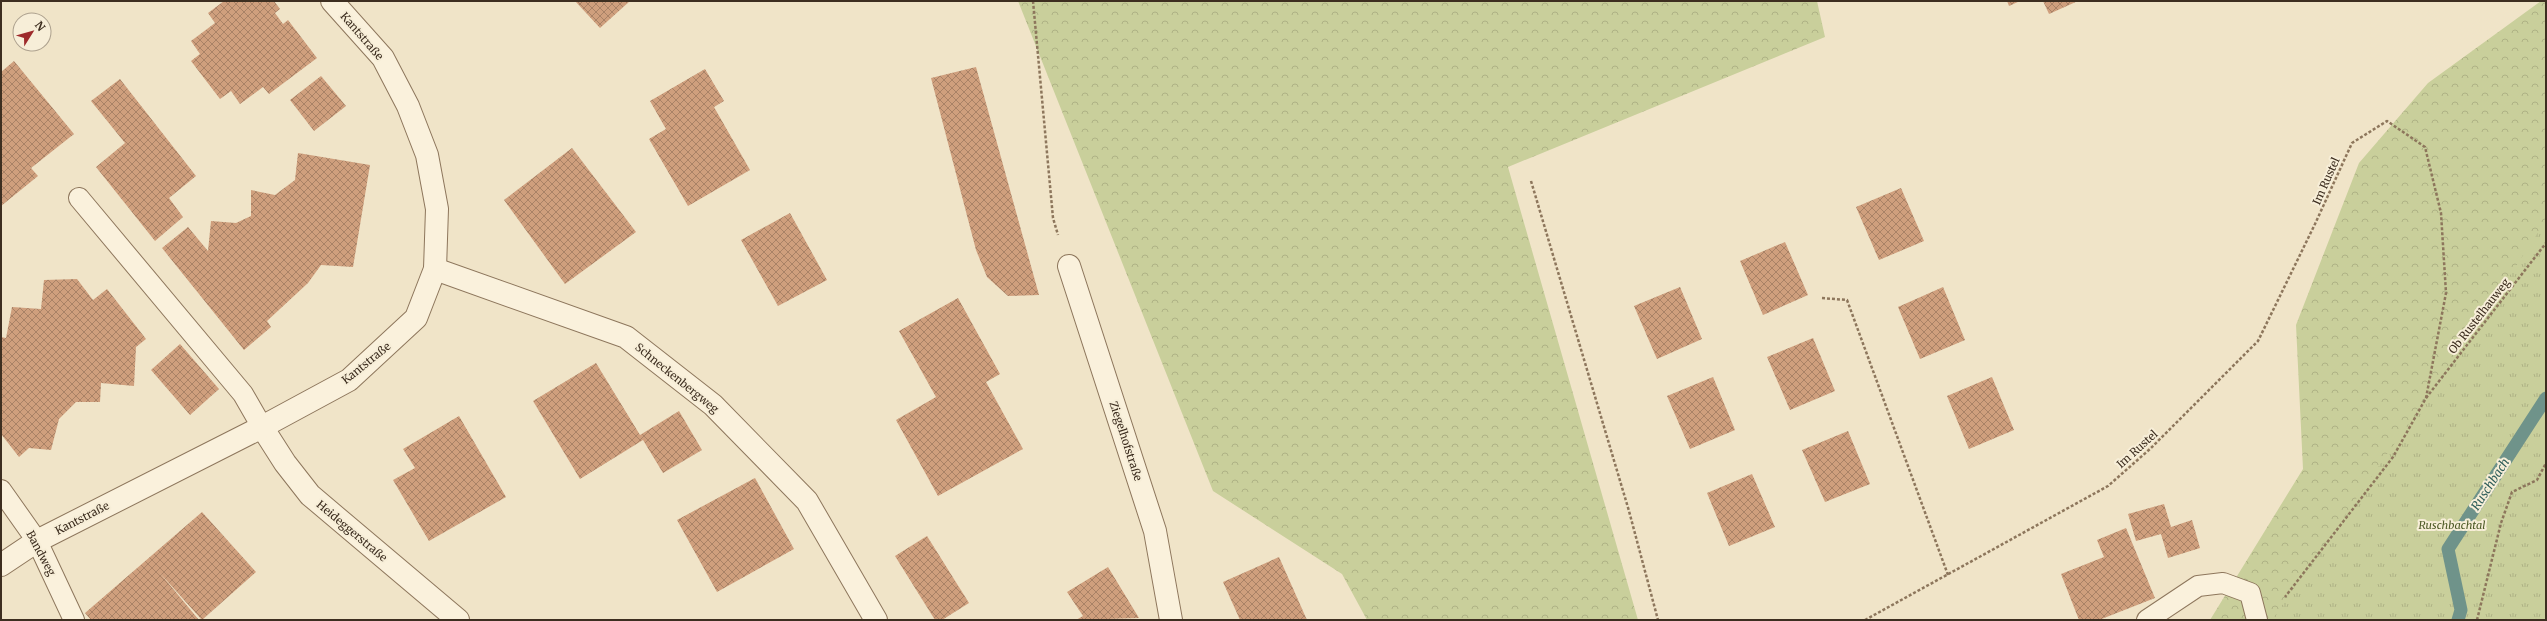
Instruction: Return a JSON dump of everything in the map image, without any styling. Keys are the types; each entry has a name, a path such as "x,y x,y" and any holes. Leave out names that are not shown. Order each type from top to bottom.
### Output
{"street":[{"name":"Kantstraße","path":"1,565 37,541 262,427 349,380 384,350 416,318 435,269 437,209 427,155 411,113 383,58 332,1"},
{"name":"Ziegelhofstraße","path":"1069,266 1155,531 1171,620"},
{"name":"Schneckenbergweg","path":"435,269 626,337 713,405 807,501 876,620"},
{"name":"Heideggerstraße","path":"262,427 285,463 310,495 458,620"}],"lane":[{"path":"79,198 243,394 262,427"},
{"name":"Bandweg","path":"1,490 37,541 74,620"},
{"path":"2147,620 2198,586 2223,583 2250,593 2257,620"}],"path":[{"path":"1033,1 1053,218 1069,266"},
{"name":"Im Rustel","path":"1865,620 2108,486 2150,450 2258,341 2315,224 2352,143 2387,121 2425,147 2441,213 2446,293 2426,398 2393,457 2282,601"},
{"path":"1531,181 1629,511 1658,620"},
{"name":"Ob Rustelhauweg","path":"2426,398 2546,243"},
{"path":"1822,298 1847,300 1948,575"},
{"path":"2477,620 2501,523 2512,492 2537,480 2546,463"}],"green space":[{"path":"1018,1 1817,1 1825,37 1508,167 1638,620 1367,620 1342,574 1213,491"},
{"path":"2541,1 2546,1 2546,620 2210,620 2303,469 2296,325 2359,163 2428,83"},
{"name":"Ruschbachtal","path":"2546,220 2546,620 2272,620 2492,303"}],"building":[{"path":"224,1 274,1 280,9 275,13 283,24 288,20 317,58 269,94 263,87 240,104 231,91 220,99 191,61 200,54 191,41 215,23 208,13"},
{"path":"575,1 630,1 600,28"},
{"path":"2007,1 2020,1 2009,6"},
{"path":"2043,1 2078,1 2049,14"},
{"path":"14,61 74,134 31,168 38,176 1,206 1,72"},
{"path":"976,67 1039,295 1008,296 987,277 976,250 931,78"},
{"path":"705,69 724,101 714,107 750,170 688,206 649,139 666,129 650,101"},
{"path":"321,76 346,106 314,131 290,100"},
{"path":"120,79 196,176 169,198 183,217 155,241 96,167 125,143 91,101"},
{"path":"572,148 636,232 565,284 504,200"},
{"path":"298,153 370,165 353,267 321,265 308,283 267,321 271,327 244,350 162,248 188,227 208,251 211,221 236,223 251,216 251,190 275,195 295,180"},
{"path":"1901,188 1924,241 1879,260 1856,207"},
{"path":"790,213 827,280 778,306 741,240"},
{"path":"1785,242 1808,295 1763,315 1740,261"},
{"path":"77,279 93,300 107,289 146,339 136,347 134,386 101,383 100,402 76,402 59,419 51,450 29,448 19,457 1,434 1,337 6,338 12,307 41,309 44,280"},
{"path":"1680,287 1702,339 1657,359 1634,306"},
{"path":"1943,287 1965,340 1920,359 1898,307"},
{"path":"958,298 1000,374 986,382 1023,449 938,496 896,420 936,397 899,331"},
{"path":"1813,338 1835,391 1790,410 1767,357"},
{"path":"180,344 219,389 190,415 151,370"},
{"path":"596,363 640,435 679,411 702,450 663,473 643,440 580,479 533,401"},
{"path":"1713,377 1735,430 1690,449 1667,396"},
{"path":"1992,377 2014,430 1969,449 1947,396"},
{"path":"459,416 506,497 429,541 393,480 415,468 403,449"},
{"path":"1848,431 1870,484 1825,502 1802,450"},
{"path":"1752,474 1775,527 1729,546 1707,493"},
{"path":"755,478 794,549 717,592 677,520"},
{"path":"2164,504 2171,527 2192,520 2200,548 2168,558 2161,534 2136,541 2128,514"},
{"path":"202,512 256,572 202,620 159,572 199,620 91,620 85,613"},
{"path":"2126,528 2155,598 2099,620 2079,620 2061,574 2104,557 2097,540"},
{"path":"927,536 969,603 942,620 935,620 895,556"},
{"path":"1279,557 1307,620 1240,620 1223,582"},
{"path":"1108,567 1139,618 1076,620 1083,616 1067,592"}],"waterway":[{"name":"Ruschbach","path":"2458,620 2461,610 2448,549 2546,398"}]}
